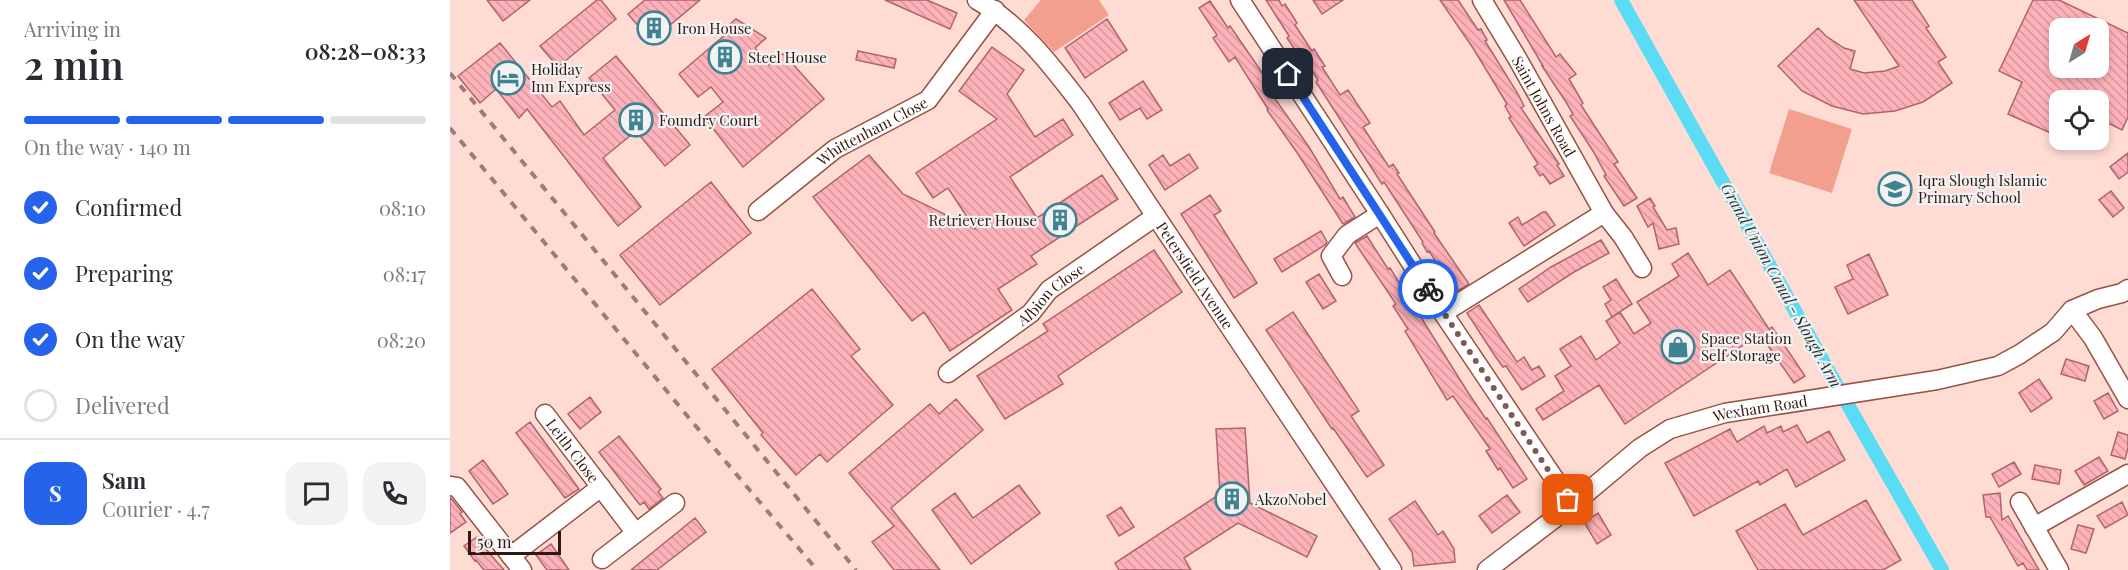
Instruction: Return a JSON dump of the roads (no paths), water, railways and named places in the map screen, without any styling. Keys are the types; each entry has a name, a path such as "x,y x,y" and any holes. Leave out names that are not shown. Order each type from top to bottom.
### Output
{"street":[{"name":"Petersfield Avenue","path":"978,0 995,10 1028,39 1055,69 1081,104 1392,570"},
{"path":"1240,0 1443,313 1572,505"},
{"name":"Saint Johns Road","path":"1482,0 1604,213 1623,237 1641,268"},
{"name":"Whittenham Close","path":"758,211 835,149 928,100 995,10"},
{"path":"1443,313 1604,213"},
{"path":"1342,276 1331,256 1347,235 1380,214"},
{"name":"Albion Close","path":"948,373 1031,313 1049,290 1156,216"},
{"name":"Wexham Road","path":"1487,570 1572,505 1640,448 1670,429 1725,412 1937,380 1998,366 2053,332 2072,309 2128,289"},
{"path":"2072,309 2093,338 2128,399"},
{"name":"Leith Close","path":"545,414 635,532"},
{"path":"2034,527 2128,474"},
{"path":"450,486 457,487 517,563"},
{"name":"Leith Close","path":"517,563 601,487"},
{"path":"2020,502 2059,570"},
{"path":"602,559 675,503"}],"waterway":[{"name":"Grand Union Canal - Slough Arm","path":"1621,0 1942,570"}],"railway":[{"path":"450,73 856,570"},
{"path":"450,128 817,570"}],"place":[{"name":"Iron House","path":"654,28"},
{"name":"Steel House","path":"725,57"},
{"name":"Holiday Inn Express","path":"508,78"},
{"name":"Foundry Court","path":"636,120"},
{"name":"Iqra Slough Islamic Primary School","path":"1895,189"},
{"name":"Retriever House","path":"1060,220"},
{"name":"Space Station Self Storage","path":"1678,347"},
{"name":"AkzoNobel","path":"1232,499"}]}
